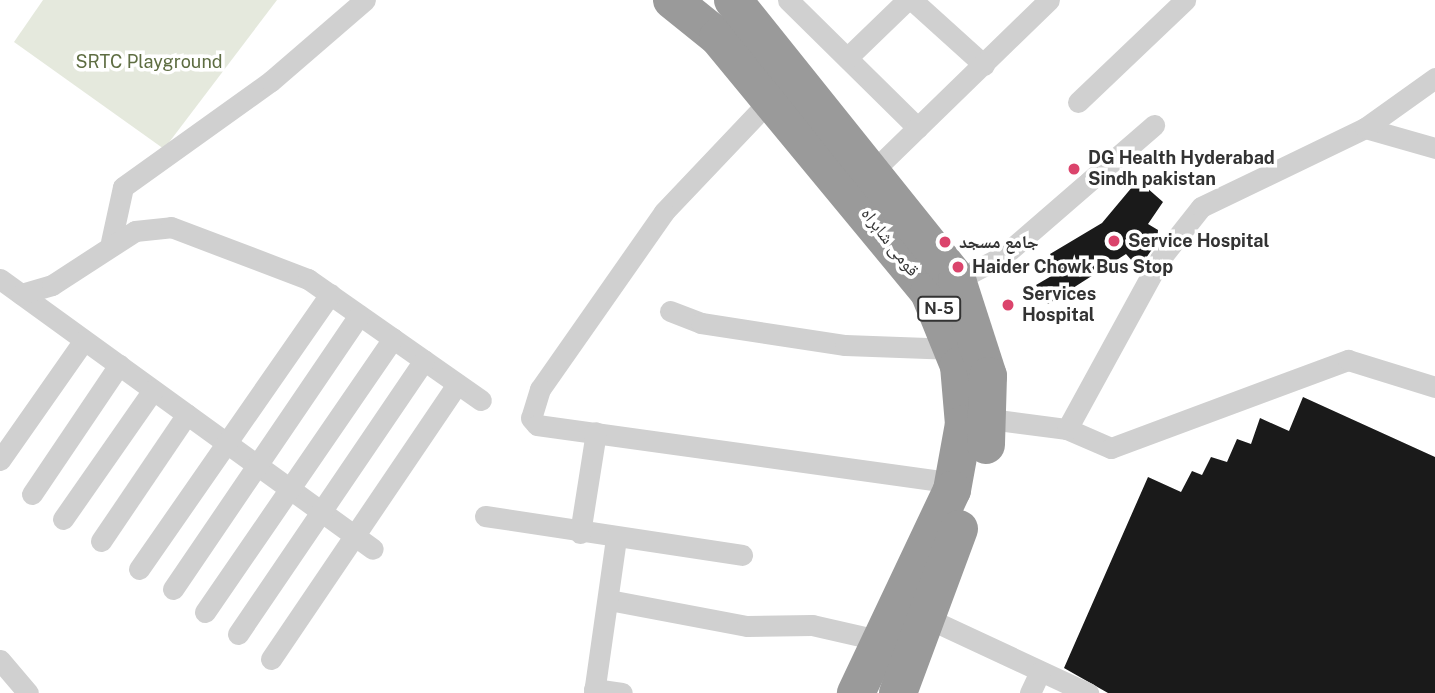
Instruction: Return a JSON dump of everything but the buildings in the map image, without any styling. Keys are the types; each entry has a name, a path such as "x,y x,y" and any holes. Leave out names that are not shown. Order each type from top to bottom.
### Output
{"highway":[{"name":"قومی شاہراہ","path":"672,0 718,37 772,98 929,292 959,334 990,419 984,458 898,693"},
{"name":"قومی شاہراہ","path":"744,5 957,280 964,424 953,483 856,693"}],"street":[{"path":"111,242 123,187 271,81 365,0"},
{"path":"788,0 918,128"},
{"path":"848,57 909,0 984,65"},
{"path":"874,170 1049,0"},
{"path":"1078,102 1172,4"},
{"path":"1067,429 1160,259 1201,207 1365,128 1435,78"},
{"path":"772,98 672,201 532,403 537,425 953,483"},
{"path":"957,280 1003,256 1154,125"},
{"path":"1365,128 1435,148"},
{"path":"21,294 52,285 111,242 172,227 206,235 330,294 481,400"},
{"path":"0,279 373,549"},
{"path":"139,569 330,294"},
{"path":"670,311 701,323 845,345 959,334"},
{"path":"173,589 359,315"},
{"path":"205,612 393,338"},
{"path":"0,460 84,340"},
{"path":"238,634 424,360"},
{"path":"990,419 1067,429 1111,448 1348,360 1435,387"},
{"path":"32,494 119,365"},
{"path":"271,659 457,384"},
{"path":"63,519 153,390"},
{"path":"101,541 187,414"},
{"path":"580,533 596,432"},
{"path":"485,516 580,533 742,555"},
{"path":"616,538 594,691 622,693"},
{"path":"609,600 747,626 812,625 882,641"},
{"path":"927,618 1088,693"},
{"path":"0,660 28,693"},
{"path":"1030,693 1040,672"}],"green space":[{"name":"SRTC Playground","path":"43,0 277,0 164,149 14,42"}],"place":[{"name":"DG Health Hyderabad Sindh pakistan","path":"1074,169"},
{"name":"Service Hospital","path":"1114,241"},
{"name":"جامع مسجد","path":"945,242"},
{"name":"Haider Chowk Bus Stop","path":"958,267"},
{"name":"Services Hospital","path":"1008,305"}]}
